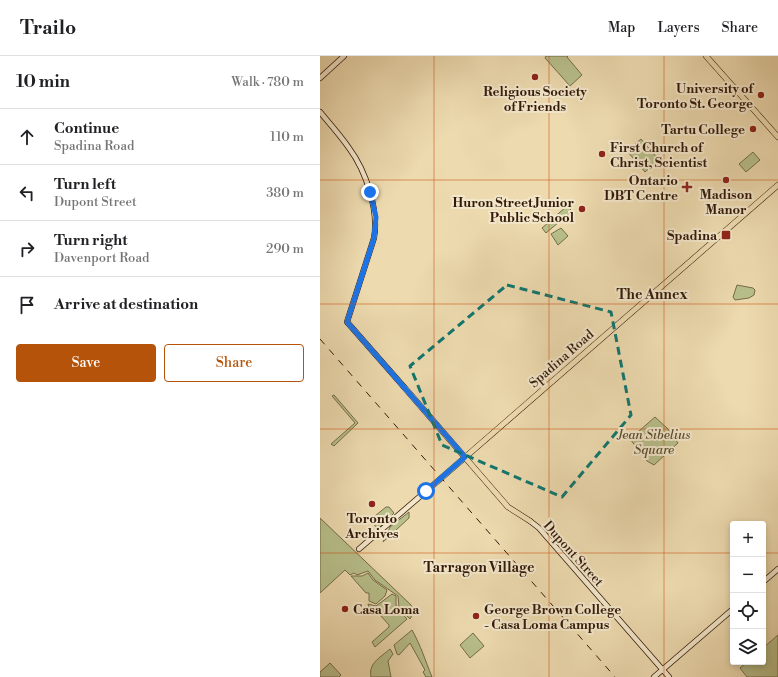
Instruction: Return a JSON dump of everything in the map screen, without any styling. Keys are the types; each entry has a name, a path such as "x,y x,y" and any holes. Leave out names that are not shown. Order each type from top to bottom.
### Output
{"main road":[{"path":"320,78 344,56"},
{"path":"706,56 778,137"},
{"name":"Dupont Street","path":"320,112 353,154 370,192 375,210 376,226 374,238 347,322 508,507 539,528 669,677"},
{"name":"Spadina Road","path":"359,549 778,185"},
{"path":"766,579 778,569"},
{"path":"654,677 730,611"}],"highlighted area":[{"path":"507,285 611,312 631,415 562,497 442,445 410,366"}],"green space":[{"path":"546,56 568,56 567,57 582,75 570,86 545,58"},
{"path":"641,139 659,160 645,172 627,151"},
{"path":"753,152 760,160 746,172 739,164"},
{"path":"567,206 572,211 546,233 542,228"},
{"path":"561,228 568,236 558,245 551,234"},
{"path":"737,285 753,288 755,290 754,295 749,298 735,300 733,297"},
{"path":"334,395 358,423 334,446 331,444 355,423 332,396"},
{"name":"Jean Sibelius Square","path":"655,417 668,429 678,443 654,465 647,461 630,439"},
{"path":"386,507 389,507 394,513 378,529 370,520"},
{"path":"409,512 409,518 383,542 390,527"},
{"path":"320,518 411,605 414,611 410,619 399,608 398,596 375,580 368,571 357,575 354,573 350,575 345,570 320,593"},
{"path":"368,573 373,580 387,590 385,596 376,604 369,601 369,593 366,593 351,576 362,576"},
{"path":"392,594 396,596 396,605 399,610 396,612 373,612 369,608 368,604 376,606"},
{"path":"400,611 407,619 375,647 372,642 389,627 380,615"},
{"path":"412,630 432,677 426,677 423,672 425,670 410,643 399,655 397,654 394,645"},
{"path":"473,633 484,646 470,658 460,645"},
{"path":"778,635 778,677 747,677 740,668 744,665 766,665 766,645"},
{"path":"390,649 393,654 388,661 391,677 371,677 371,668 373,664"},
{"path":"330,663 341,675 339,677 320,677 320,672"}],"railway":[{"path":"320,339 615,677"}],"place":[{"name":"Religious Society of Friends","path":"535,77"},
{"name":"University of Toronto St. George","path":"761,95"},
{"name":"Tartu College","path":"753,129"},
{"name":"First Church of Christ, Scientist","path":"602,154"},
{"name":"Madison Manor","path":"726,180"},
{"name":"Ontario DBT Centre","path":"687,187"},
{"name":"Huron Street Junior Public School","path":"582,209"},
{"name":"Spadina","path":"726,235"},
{"name":"Toronto Archives","path":"372,504"},
{"name":"Casa Loma","path":"345,609"},
{"name":"George Brown College - Casa Loma Campus","path":"476,616"}],"district":[{"name":"The Annex","path":"652,294"},
{"name":"Tarragon Village","path":"479,567"}],"route":[{"path":"370,192 376,217 374,238 347,322 465,457 426,491"}]}
